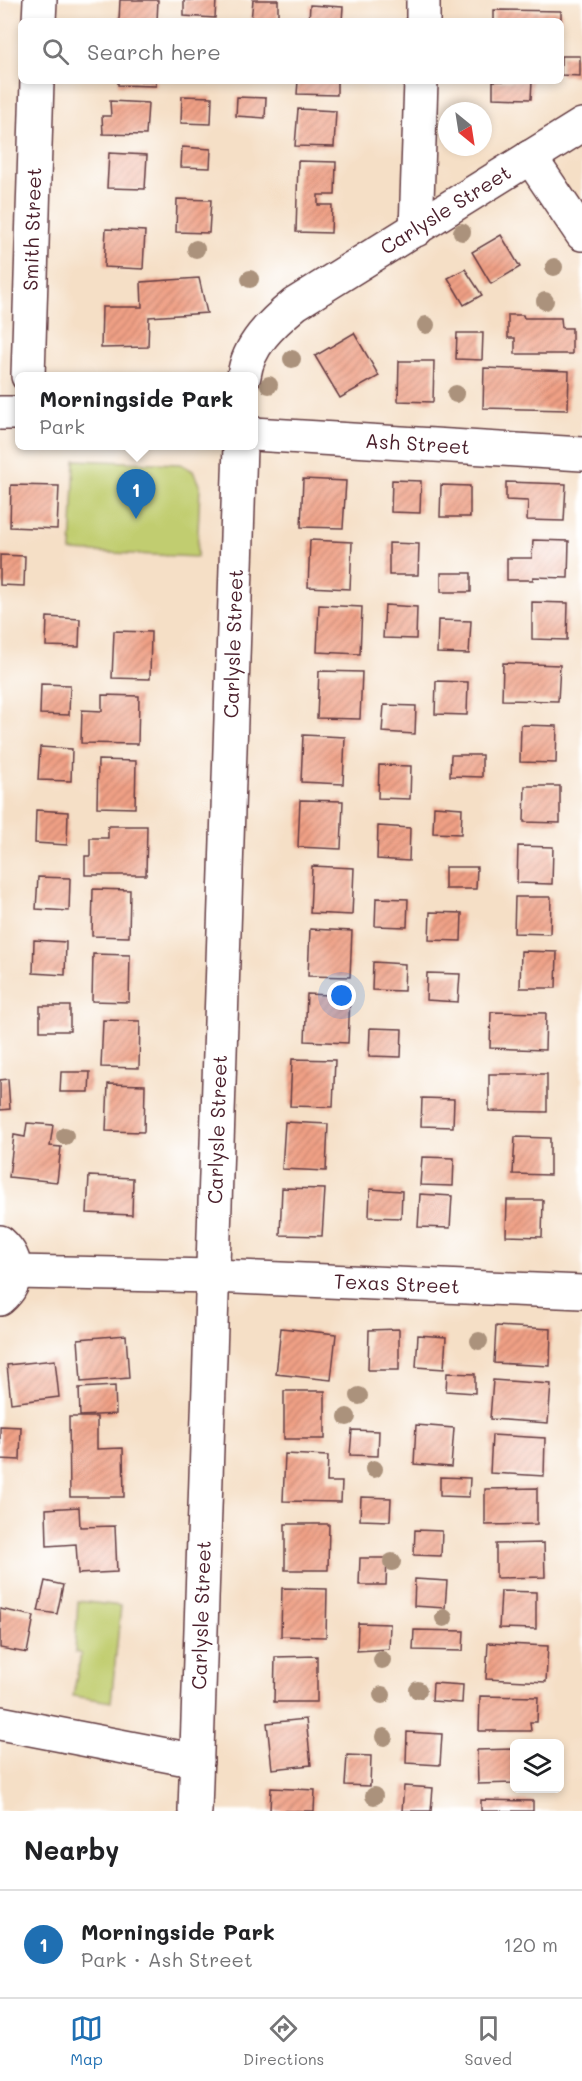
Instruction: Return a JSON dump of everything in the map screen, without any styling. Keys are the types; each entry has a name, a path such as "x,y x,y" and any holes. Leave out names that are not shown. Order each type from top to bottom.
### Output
{"street":[{"path":"39,0 39,18"},
{"path":"423,0 423,18"},
{"name":"Smith Street","path":"28,372 37,84"},
{"path":"416,230 421,84"},
{"name":"Carlysle Street","path":"245,372 253,350 271,324 295,304 582,125"},
{"path":"530,158 582,234"},
{"path":"0,412 15,413"},
{"name":"Ash Street","path":"258,434 582,453"},
{"name":"Carlysle Street","path":"195,1811 240,450"},
{"path":"0,1242 9,1250 14,1260 8,1286"},
{"name":"Texas Street","path":"8,1286 62,1272 214,1276 582,1292"},
{"path":"0,1723 197,1761"}],"green space":[{"path":"75,460 181,464 193,471 200,487 197,557 71,551"},
{"path":"78,1601 121,1606 111,1702 73,1696 81,1654 75,1652"}],"building":[{"path":"120,0 158,0 157,18 119,18"},
{"path":"184,0 216,0 215,18 184,16"},
{"path":"253,0 278,0 278,18 251,18"},
{"path":"310,5 343,7 342,18 309,18"},
{"path":"494,10 561,11 561,18 494,18"},
{"path":"564,56 580,56 580,76 564,75"},
{"path":"156,84 156,86 118,85"},
{"path":"298,84 337,84 337,95 297,94"},
{"path":"493,84 532,84 531,99 493,98"},
{"path":"182,96 212,97 211,124 181,123"},
{"path":"237,97 266,98 265,118 236,116"},
{"path":"110,101 148,103 146,135 103,134 102,116 111,116"},
{"path":"298,109 336,111 334,147 295,146"},
{"path":"182,147 211,149 210,168 181,167"},
{"path":"109,153 147,155 145,189 107,188"},
{"path":"298,161 336,162 335,195 318,195 318,205 332,205 331,233 296,232"},
{"path":"177,199 211,200 209,233 176,232"},
{"path":"106,229 145,231 143,269 104,267"},
{"path":"501,235 520,267 491,284 472,252"},
{"path":"465,269 482,295 464,305 448,278"},
{"path":"199,278 207,313 149,317 148,347 101,348 102,307 142,307 141,282"},
{"path":"508,315 523,315 524,318 561,318 562,328 572,328 572,354 515,354 515,338 508,338"},
{"path":"354,333 379,376 340,398 315,356"},
{"path":"457,333 483,333 482,360 456,359"},
{"path":"399,361 434,361 433,402 398,401"},
{"path":"484,368 569,371 568,410 483,408"},
{"path":"303,479 346,481 343,528 301,527"},
{"path":"392,480 421,481 420,513 391,512"},
{"path":"506,482 566,484 564,521 527,520 528,501 506,500"},
{"path":"11,485 59,486 57,529 10,527"},
{"path":"441,485 470,486 470,517 440,517"},
{"path":"310,540 352,542 350,589 308,587"},
{"path":"533,540 569,541 568,578 533,577 533,580 507,580 507,558 532,558"},
{"path":"389,543 419,544 418,575 389,575"},
{"path":"0,555 25,556 24,586 0,585"},
{"path":"441,573 471,573 471,592 441,592"},
{"path":"532,602 568,603 567,640 532,639"},
{"path":"319,605 362,607 360,654 317,652"},
{"path":"385,605 417,607 416,639 383,638"},
{"path":"47,617 80,619 79,647 46,646"},
{"path":"438,620 471,621 469,654 437,653"},
{"path":"114,631 151,632 150,679 112,678"},
{"path":"503,663 560,665 558,701 502,700"},
{"path":"319,671 362,672 360,719 317,718"},
{"path":"436,681 468,682 467,715 435,714"},
{"path":"41,684 70,685 69,715 40,714"},
{"path":"102,695 139,696 138,744 81,743 82,710 102,711"},
{"path":"384,705 416,706 415,734 382,732"},
{"path":"521,725 557,726 556,763 520,762"},
{"path":"303,735 345,737 343,784 301,782"},
{"path":"40,747 72,749 71,781 38,780"},
{"path":"451,755 482,755 482,777 450,776"},
{"path":"98,760 136,761 135,808 97,807"},
{"path":"379,765 411,766 410,799 378,798"},
{"path":"525,786 560,786 560,823 524,822"},
{"path":"300,800 343,801 341,849 298,847"},
{"path":"434,806 462,808 461,834 433,833"},
{"path":"36,810 68,812 67,845 35,843"},
{"path":"108,826 147,826 146,875 85,875 85,856 90,856 90,838 108,838"},
{"path":"378,826 410,828 409,861 377,859"},
{"path":"518,846 553,847 552,884 517,883"},
{"path":"312,866 354,868 352,915 310,913"},
{"path":"445,867 477,867 476,889 445,889"},
{"path":"38,877 70,878 69,911 36,909"},
{"path":"93,889 130,890 129,937 92,936"},
{"path":"515,897 551,897 550,934 514,933"},
{"path":"376,898 408,899 407,927 375,926"},
{"path":"430,912 462,913 461,941 429,940"},
{"path":"310,929 352,931 350,977 308,976"},
{"path":"34,940 66,942 65,975 33,973"},
{"path":"521,951 557,952 556,988 520,988"},
{"path":"93,954 130,955 129,1002 92,1001"},
{"path":"373,962 405,964 404,991 372,990"},
{"path":"427,973 460,974 458,1002 426,1000"},
{"path":"307,994 350,996 348,1043 305,1041"},
{"path":"40,1006 70,1006 70,1031 40,1031"},
{"path":"491,1012 546,1013 545,1050 490,1048"},
{"path":"103,1020 140,1021 139,1068 101,1067"},
{"path":"370,1028 402,1029 401,1057 369,1056"},
{"path":"292,1059 335,1060 333,1107 290,1106"},
{"path":"61,1072 90,1072 89,1092 60,1092"},
{"path":"489,1074 547,1074 547,1112 489,1111"},
{"path":"8,1079 10,1109 0,1110 0,1080"},
{"path":"108,1084 145,1085 144,1132 106,1131"},
{"path":"422,1098 454,1099 453,1127 421,1126"},
{"path":"285,1122 328,1124 326,1171 282,1169"},
{"path":"27,1123 53,1125 50,1146 61,1147 57,1182 9,1177 14,1135 25,1137"},
{"path":"515,1137 550,1138 550,1175 513,1174"},
{"path":"422,1157 454,1158 453,1186 420,1185"},
{"path":"89,1176 133,1178 132,1215 87,1213"},
{"path":"282,1188 325,1189 322,1236 280,1235"},
{"path":"370,1189 402,1191 401,1218 369,1217"},
{"path":"420,1194 452,1196 450,1228 418,1227"},
{"path":"507,1200 543,1200 542,1237 506,1236"},
{"path":"496,1326 551,1329 550,1366 494,1363"},
{"path":"281,1328 336,1334 331,1380 276,1374"},
{"path":"399,1329 399,1370 368,1370 369,1330"},
{"path":"126,1335 129,1378 81,1382 78,1339"},
{"path":"418,1335 446,1337 444,1369 416,1367"},
{"path":"55,1360 59,1397 11,1403 7,1365"},
{"path":"447,1373 475,1374 475,1393 446,1391"},
{"path":"493,1380 551,1384 548,1423 490,1419"},
{"path":"115,1386 116,1414 80,1416 79,1388"},
{"path":"284,1391 325,1391 325,1439 284,1439"},
{"path":"69,1417 97,1417 97,1449 123,1448 124,1497 70,1497"},
{"path":"416,1425 454,1428 451,1467 414,1464"},
{"path":"0,1426 21,1427 20,1460 0,1459"},
{"path":"352,1430 379,1431 378,1456 350,1455"},
{"path":"492,1435 545,1438 544,1476 490,1473"},
{"path":"285,1454 328,1456 327,1482 342,1482 341,1502 283,1501"},
{"path":"440,1477 470,1478 469,1497 440,1496"},
{"path":"537,1488 537,1524 485,1525 485,1489"},
{"path":"361,1497 391,1498 390,1521 360,1520"},
{"path":"79,1507 80,1527 115,1526 117,1572 78,1574 76,1544 47,1546 46,1509"},
{"path":"285,1524 329,1524 328,1570 285,1570"},
{"path":"415,1530 442,1531 441,1556 414,1555"},
{"path":"544,1543 545,1577 496,1578 496,1544"},
{"path":"360,1558 387,1558 386,1585 359,1585"},
{"path":"415,1579 447,1581 445,1608 414,1606"},
{"path":"45,1581 63,1585 57,1614 38,1611"},
{"path":"282,1588 327,1589 326,1637 281,1636"},
{"path":"501,1591 536,1592 536,1629 499,1628"},
{"path":"0,1609 34,1616 27,1653 0,1648"},
{"path":"358,1623 390,1624 389,1649 357,1651"},
{"path":"414,1630 464,1631 463,1651 413,1650"},
{"path":"488,1643 548,1646 546,1682 486,1679"},
{"path":"317,1656 317,1702 274,1702 275,1657"},
{"path":"433,1683 463,1685 462,1703 432,1701"},
{"path":"480,1696 538,1697 537,1722 530,1722 531,1731 479,1731"},
{"path":"306,1719 311,1765 272,1769 267,1723"},
{"path":"407,1732 442,1734 440,1765 406,1763"},
{"path":"510,1749 510,1783 478,1784 477,1750"},
{"path":"347,1755 371,1756 370,1786 345,1785"},
{"path":"404,1786 433,1788 431,1811 402,1811"},
{"path":"271,1788 315,1790 314,1811 270,1811"},
{"path":"481,1800 533,1801 533,1811 481,1811"}],"place":[{"name":"Morningside Park","path":"136,519"}]}
